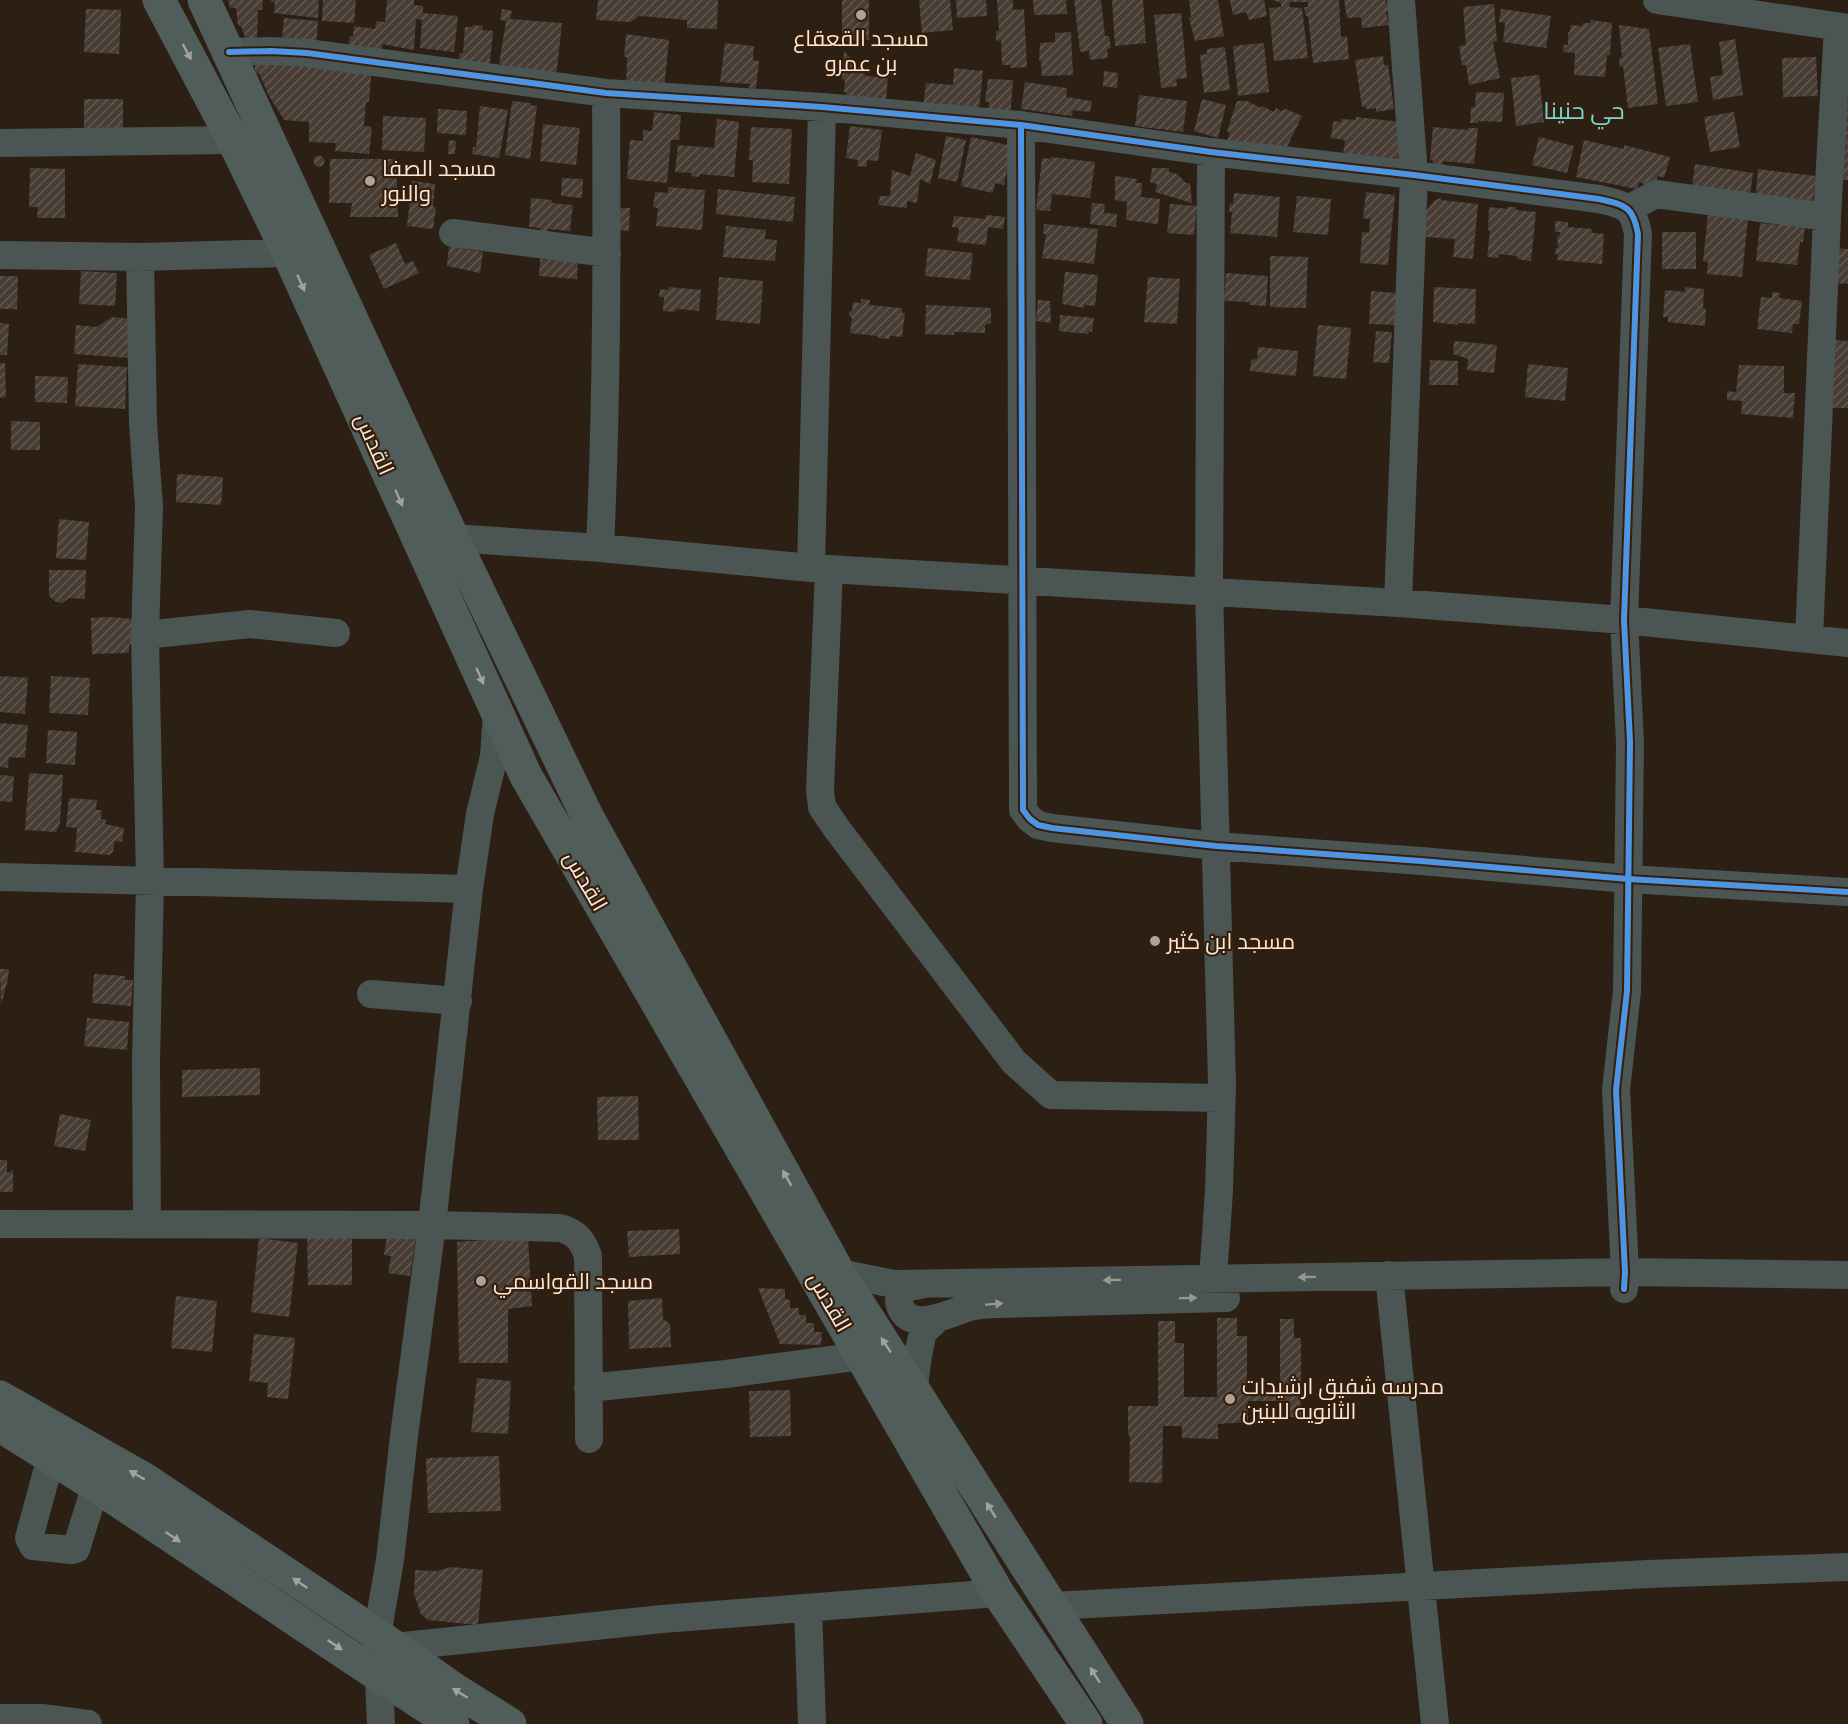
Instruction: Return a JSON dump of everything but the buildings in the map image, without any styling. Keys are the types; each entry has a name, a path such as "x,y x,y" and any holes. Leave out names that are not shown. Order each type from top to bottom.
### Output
{"main road":[{"name":"القدس","path":"159,0 233,140 288,253 526,776 998,1593 1083,1723"},
{"name":"القدس","path":"204,0 453,538 587,816 839,1273 914,1387 1127,1724"},
{"path":"0,1397 143,1478 454,1689 510,1724"},
{"path":"0,1426 96,1485 453,1724"}],"street":[{"path":"1398,603 1414,175 1401,0"},
{"path":"1666,1 1800,10 1843,28 1827,217 1809,639"},
{"path":"229,52 307,53 606,93 822,107 1021,125 1211,153 1414,175 1599,199 1628,209 1635,219 1638,234 1624,620 1630,742 1627,991 1616,1090 1624,1280"},
{"path":"600,548 605,446 606,93"},
{"path":"822,107 820,568 820,790 822,807 1014,1062 1052,1095 1221,1098"},
{"path":"1021,125 1023,810 1030,819 1038,825 1068,831 1216,846 1628,879 1848,892"},
{"path":"0,142 233,140"},
{"path":"1211,153 1209,591 1221,1098 1213,1278"},
{"path":"1628,209 1656,194 1827,217"},
{"path":"453,232 607,253"},
{"path":"0,255 141,257 288,253"},
{"path":"141,257 143,423 149,507 145,635 150,882 146,1062 147,1223"},
{"path":"453,538 600,548 820,568 1398,603 1624,620 1848,643"},
{"path":"145,635 249,624 336,633"},
{"path":"381,1724 378,1675 386,1641 390,1560 404,1436 432,1225 469,889 480,814 494,756 497,713"},
{"path":"486,790 508,778 526,776"},
{"path":"0,877 469,889"},
{"path":"371,994 458,1000"},
{"path":"0,1224 432,1225 560,1228 570,1231 584,1244 588,1256 589,1439"},
{"path":"839,1273 894,1284 1213,1278 1390,1284"},
{"path":"925,1284 904,1288 898,1299 900,1307 911,1318 938,1319 975,1306 999,1304 1390,1284 1848,1275"},
{"path":"1624,1280 1848,1292"},
{"path":"1390,1284 1435,1724"},
{"path":"914,1387 923,1332 938,1319"},
{"path":"588,1388 726,1374 861,1356"},
{"path":"51,1457 29,1538 33,1546 76,1549 96,1485"},
{"path":"1052,1606 1648,1574 1848,1566"},
{"path":"386,1641 998,1593"},
{"path":"808,1608 812,1724"},
{"path":"0,1718 42,1718 88,1724"}],"cycle path":[{"path":"229,52 307,53 606,93 822,107 1021,125 1211,152 1599,199 1626,208 1633,218 1638,234 1624,620 1630,742 1627,991 1616,1090 1624,1289"},
{"path":"1021,125 1023,810 1030,819 1038,825 1052,828 1216,846 1628,879 1848,892"}],"place":[{"name":"مسجد القعقاع بن عمرو","path":"861,15"},
{"name":"مسجد الصفا والنور","path":"370,181"},
{"name":"مسجد ابن كثير","path":"1155,941"},
{"name":"مسجد القواسمي","path":"481,1281"},
{"name":"مدرسه شفيق ارشيدات الثانويه للبنين","path":"1230,1399"}],"district":[{"name":"حي حنينا","path":"1584,110"}]}
